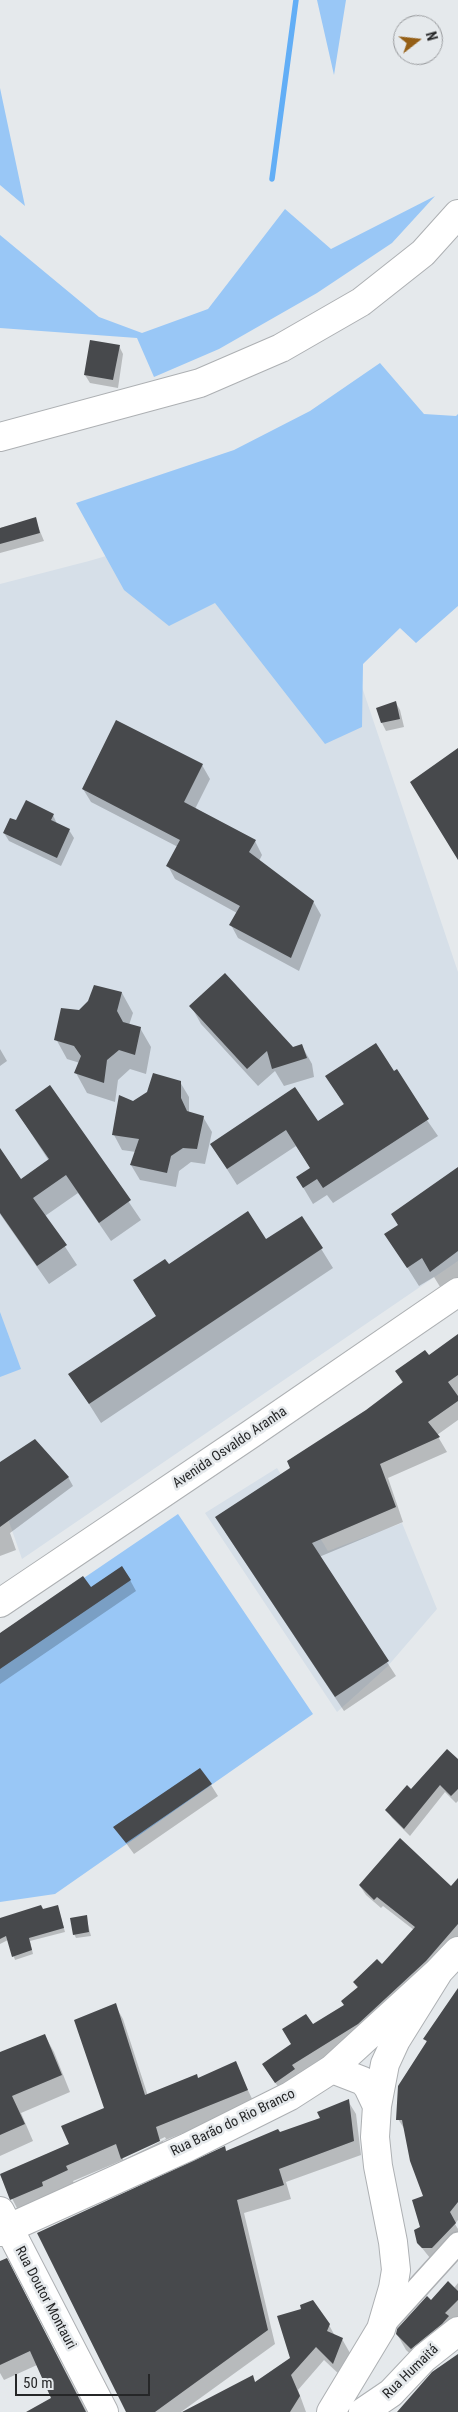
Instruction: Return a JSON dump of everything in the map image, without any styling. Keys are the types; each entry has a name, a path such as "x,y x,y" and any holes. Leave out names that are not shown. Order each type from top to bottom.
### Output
{"main road":[{"path":"0,437 200,383 281,348 361,302 423,253 458,214"},
{"name":"Avenida Osvaldo Aranha","path":"0,1603 458,1292"},
{"path":"330,2412 381,2329 393,2288 396,2270 393,2242 378,2166 375,2137 376,2106 382,2078 389,2053 439,1971 458,1951"},
{"name":"Rua Barão do Rio Branco","path":"3,2224 253,2115 290,2096 332,2069 439,1971"},
{"path":"332,2069 363,2081 376,2106"},
{"name":"Rua Doutor Montauri","path":"3,2224 104,2412"},
{"name":"Rua Humaitá","path":"363,2412 391,2393 424,2358 458,2331"}],"street":[{"path":"393,2242 411,2269 423,2274 434,2271"},
{"path":"381,2329 458,2243"}],"shaded area":[{"path":"317,0 346,0 334,75"},
{"path":"0,88 25,206 0,185"},
{"path":"435,196 392,243 317,293 219,349 154,377 137,338 0,328 0,235 99,317 142,333 208,309 285,209 331,249"},
{"path":"380,363 424,414 456,416 458,414 458,606 416,643 400,628 363,664 362,727 325,744 215,603 169,626 124,590 76,503 234,450 310,411"},
{"path":"299,500 458,972 458,1261 22,1559 0,1496 0,584 89,561"},
{"path":"0,1312 21,1369 0,1377"},
{"path":"277,1468 328,1551 402,1523 437,1609 387,1667 337,1712 205,1513"},
{"path":"178,1514 313,1714 55,1894 0,1902 0,1635"}],"building":[{"path":"90,340 120,345 113,380 84,375"},
{"path":"36,517 40,533 0,544 0,528"},
{"path":"396,701 400,719 381,723 376,708"},
{"path":"116,720 203,764 184,802 256,840 249,852 314,901 291,958 229,925 240,906 166,866 180,840 82,789"},
{"path":"458,748 458,860 410,782"},
{"path":"26,800 54,814 51,820 70,829 57,858 3,833 10,818 16,820"},
{"path":"225,973 293,1047 302,1044 307,1058 272,1069 267,1051 247,1069 189,1006"},
{"path":"94,985 122,992 117,1011 123,1022 141,1027 135,1055 119,1050 107,1060 104,1083 74,1073 81,1056 74,1046 54,1040 61,1008 79,1010 88,1001"},
{"path":"376,1043 394,1071 397,1069 429,1119 323,1188 317,1179 303,1188 296,1177 310,1168 286,1130 227,1169 210,1144 295,1087 318,1121 344,1104 325,1076"},
{"path":"153,1073 181,1081 181,1098 187,1111 204,1116 197,1149 183,1148 171,1156 167,1173 130,1165 139,1139 112,1135 119,1095 133,1101 147,1092"},
{"path":"50,1085 131,1200 99,1223 66,1175 33,1198 67,1245 37,1266 0,1213 0,1148 21,1179 49,1159 15,1110"},
{"path":"458,1167 458,1251 430,1272 422,1258 407,1268 384,1234 398,1225 391,1214"},
{"path":"248,1211 266,1239 302,1216 323,1248 89,1404 68,1374 156,1316 133,1280 165,1259 169,1264"},
{"path":"458,1334 458,1375 448,1382 458,1396 458,1401 428,1422 440,1437 380,1464 396,1507 312,1543 389,1661 335,1697 215,1517 290,1468 287,1461 366,1410 403,1382 395,1371 425,1350 429,1355"},
{"path":"35,1439 69,1477 0,1527 0,1462"},
{"path":"122,1566 131,1580 0,1669 0,1633 83,1576 91,1587"},
{"path":"447,1749 458,1759 458,1789 451,1796 440,1785 404,1829 385,1810 407,1785 411,1789"},
{"path":"200,1768 212,1784 126,1843 113,1827"},
{"path":"400,1838 451,1886 458,1878 458,1924 426,1961 358,2024 292,2065 295,2069 275,2083 262,2064 291,2044 282,2029 306,2014 313,2024 344,2005 341,2001 358,1987 353,1982 377,1959 382,1964 415,1927 377,1897 374,1900 359,1885"},
{"path":"41,1905 43,1909 58,1905 64,1928 29,1938 32,1950 12,1957 6,1936 0,1939 0,1918"},
{"path":"87,1915 89,1932 73,1935 70,1918"},
{"path":"458,1988 458,2202 450,2212 456,2223 432,2248 422,2248 417,2243 414,2230 420,2227 412,2200 423,2196 410,2161 402,2120 396,2120 398,2086 427,2041 423,2039"},
{"path":"116,2003 145,2095 197,2074 198,2078 236,2061 248,2090 156,2127 160,2141 121,2159 116,2144 66,2166 68,2170 42,2182 43,2186 10,2200 0,2174 69,2144 61,2126 104,2108 74,2020"},
{"path":"45,2034 62,2075 12,2096 25,2124 0,2135 0,2052"},
{"path":"349,2099 354,2141 279,2169 284,2185 237,2200 268,2330 155,2412 126,2412 37,2233 225,2146 226,2151 278,2129 280,2132 320,2118 317,2112"},
{"path":"7,2258 86,2412 26,2412 51,2398 30,2351 0,2365 0,2261"},
{"path":"448,2281 458,2291 458,2300 445,2313 449,2316 442,2324 411,2349 396,2334 397,2329 427,2296 431,2300"},
{"path":"313,2300 330,2324 327,2331 343,2338 333,2364 316,2347 291,2375 300,2396 290,2412 182,2412 253,2375 255,2382 290,2358 277,2316 301,2309 300,2305"},
{"path":"458,2354 458,2412 397,2412 432,2372"}],"waterway":[{"path":"272,179 296,0"}]}
